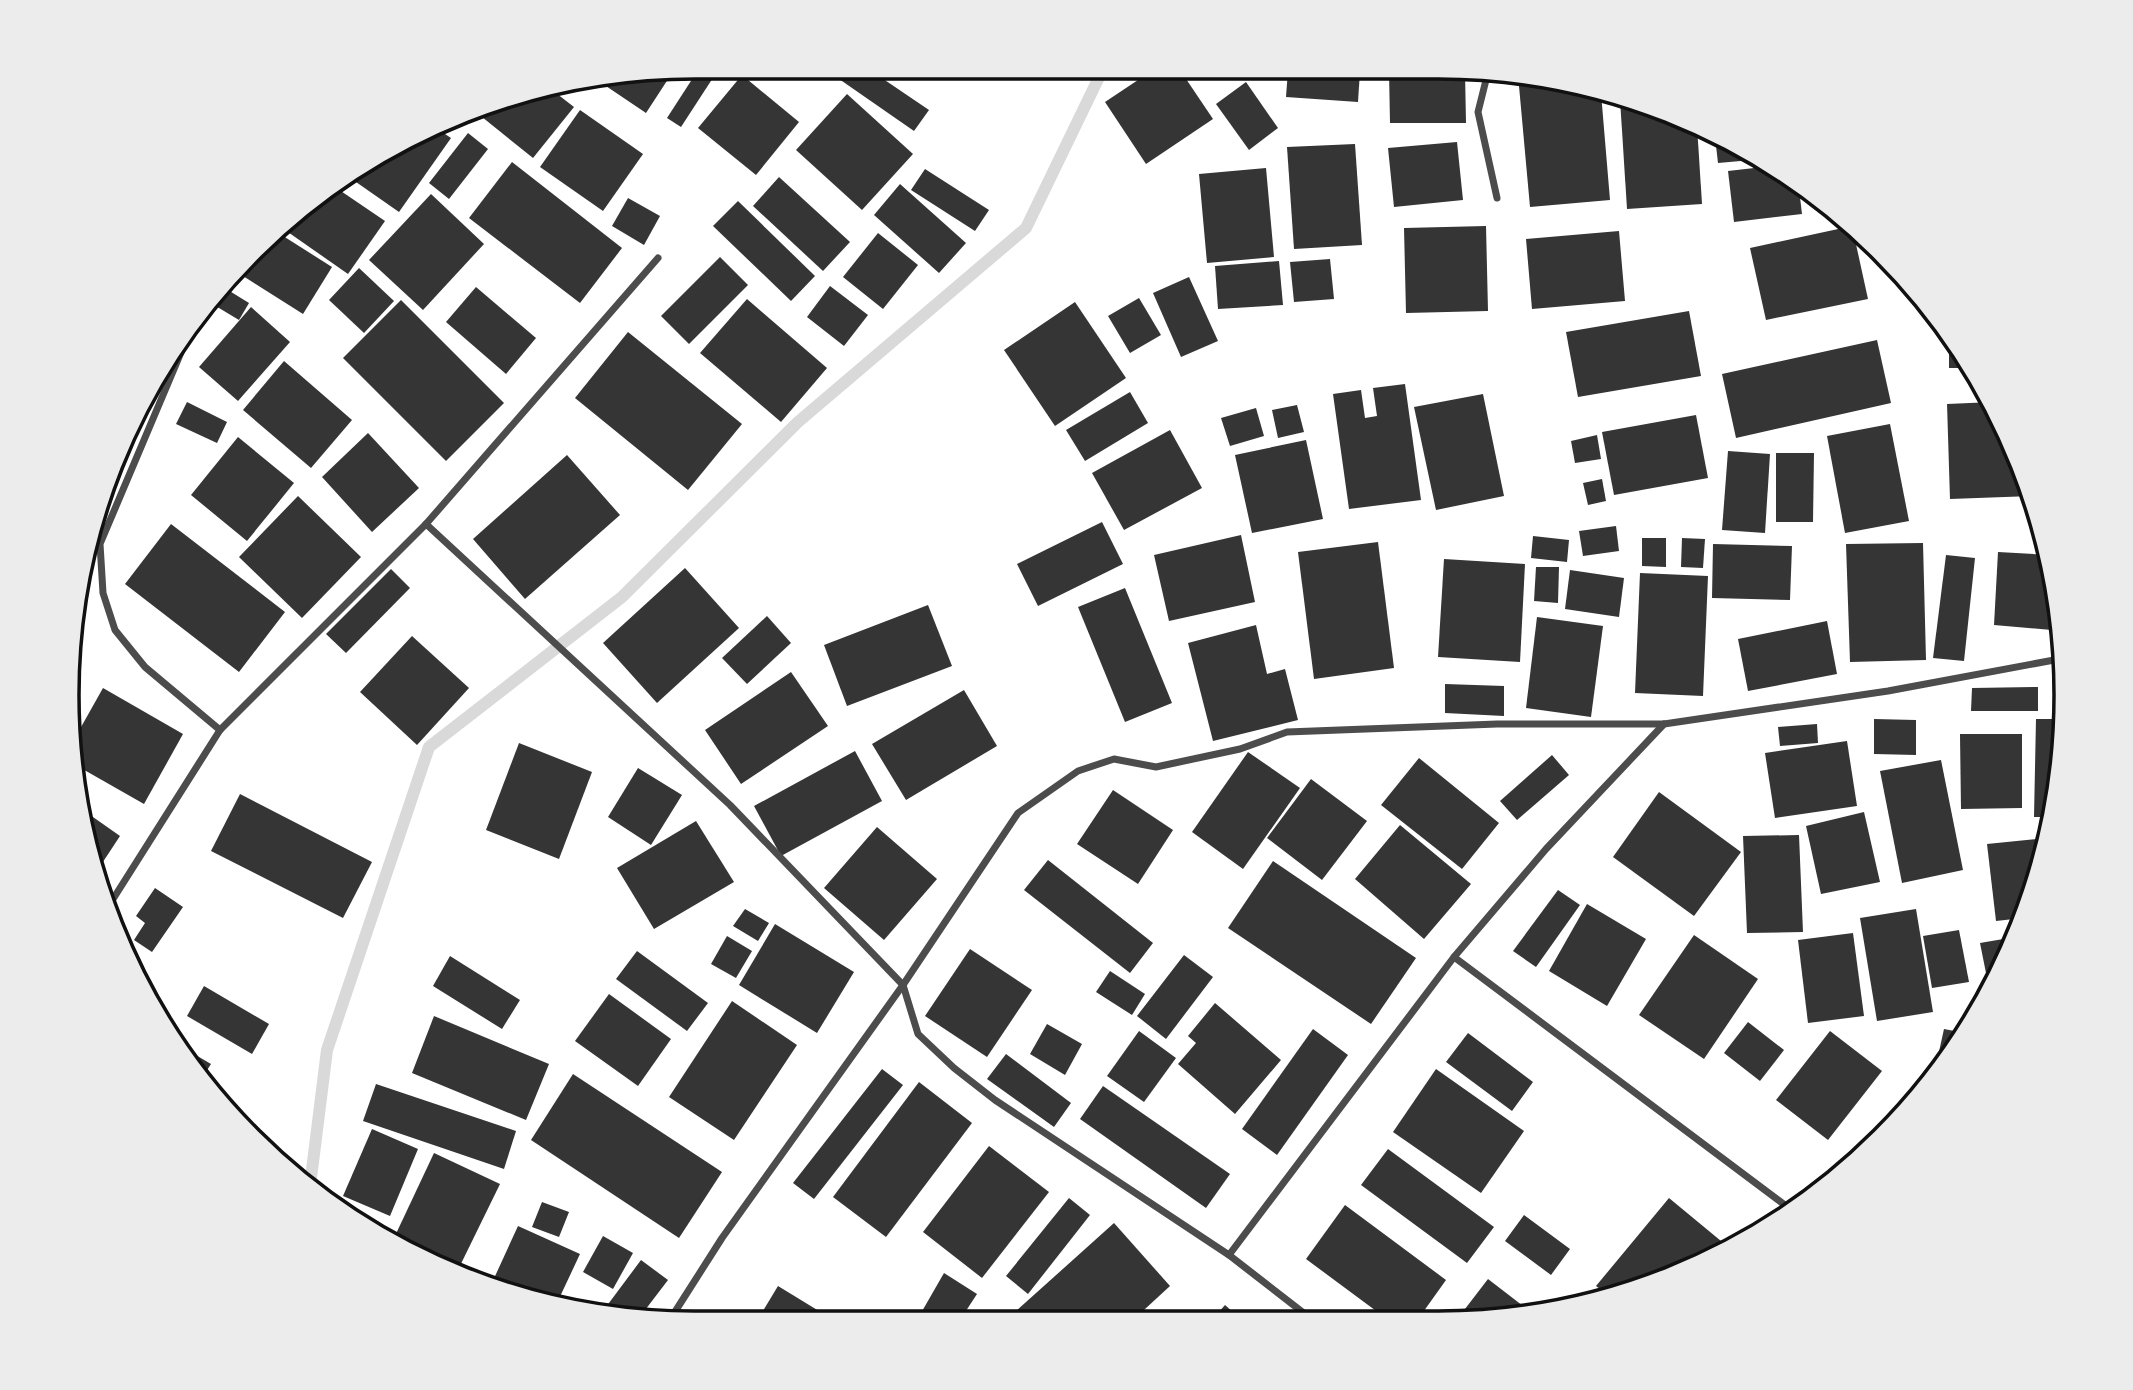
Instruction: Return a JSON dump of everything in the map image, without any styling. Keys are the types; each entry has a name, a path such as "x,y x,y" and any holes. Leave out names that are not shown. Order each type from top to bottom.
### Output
{"street":[{"path":"1486,81 1478,111 1497,198"},
{"path":"113,899 220,730 426,524 657,258"},
{"path":"177,363 100,544 103,593 115,629 145,667 220,730"},
{"path":"426,524 730,805 903,985 918,1034 954,1068 995,1100 1229,1255 1301,1311"},
{"path":"676,1311 722,1238 903,985 1018,813 1078,771 1114,760 1156,767 1240,749 1287,732 1497,724 1664,724 1888,691 2053,660"},
{"path":"1229,1255 1454,957 1546,849 1664,724"},
{"path":"1454,957 1784,1204"}],"building":[{"path":"692,79 712,79 681,127 667,118"},
{"path":"739,79 747,79 799,122 756,175 698,128"},
{"path":"839,79 883,79 929,110 914,131"},
{"path":"1140,79 1186,79 1213,119 1146,164 1105,102"},
{"path":"1287,79 1359,79 1358,102 1286,97"},
{"path":"1389,79 1465,80 1466,123 1390,123"},
{"path":"668,80 646,113 605,86"},
{"path":"1246,82 1278,128 1249,150 1216,104"},
{"path":"1519,84 1602,101 1610,200 1530,207"},
{"path":"847,94 913,154 862,210 796,150"},
{"path":"558,95 574,107 533,158 482,117"},
{"path":"1620,107 1698,136 1702,204 1627,209"},
{"path":"580,110 643,154 603,211 540,167"},
{"path":"443,133 451,138 399,212 356,182 422,142"},
{"path":"468,133 488,149 449,199 429,183"},
{"path":"1457,142 1463,200 1394,207 1388,148"},
{"path":"1355,144 1362,245 1294,249 1287,147"},
{"path":"1716,145 1745,161 1718,163"},
{"path":"512,162 622,248 580,303 469,218"},
{"path":"1266,168 1274,257 1207,263 1199,174"},
{"path":"1756,168 1800,197 1802,214 1734,222 1728,171"},
{"path":"925,169 989,210 975,231 911,190"},
{"path":"779,177 850,242 823,271 753,206"},
{"path":"900,184 966,243 939,273 874,215"},
{"path":"341,191 385,221 348,274 289,232"},
{"path":"431,194 484,244 423,310 369,260"},
{"path":"628,198 660,216 644,245 612,226"},
{"path":"738,201 815,276 791,301 713,226"},
{"path":"1486,226 1488,311 1406,313 1404,228"},
{"path":"1840,229 1856,242 1868,299 1766,320 1750,248"},
{"path":"1619,231 1625,301 1532,309 1526,239"},
{"path":"878,233 918,265 883,309 843,277"},
{"path":"284,237 332,267 303,314 243,276"},
{"path":"720,257 748,285 689,344 661,316"},
{"path":"1330,259 1334,299 1294,302 1290,262"},
{"path":"1279,261 1283,305 1218,309 1215,266"},
{"path":"359,268 394,301 364,333 329,300"},
{"path":"1189,277 1218,341 1181,357 1153,293"},
{"path":"830,286 868,315 844,346 807,317"},
{"path":"476,287 536,338 506,374 446,322"},
{"path":"230,291 249,303 239,320 217,307"},
{"path":"1139,298 1161,335 1130,353 1108,316"},
{"path":"747,299 827,368 781,422 700,353"},
{"path":"401,300 504,403 446,461 343,358"},
{"path":"1075,302 1126,378 1055,426 1004,350"},
{"path":"251,307 290,342 238,401 199,367"},
{"path":"1689,311 1701,376 1578,397 1566,332"},
{"path":"628,332 742,424 688,490 575,398"},
{"path":"1877,340 1891,403 1736,438 1722,374"},
{"path":"1949,352 1960,368 1949,368"},
{"path":"284,361 352,420 311,468 243,410"},
{"path":"1405,384 1421,500 1349,509 1333,394 1361,390 1365,418 1377,416 1373,388"},
{"path":"1130,392 1148,423 1085,461 1066,430"},
{"path":"1483,394 1504,496 1436,510 1414,407"},
{"path":"187,402 227,422 217,443 176,424"},
{"path":"1980,403 2022,496 1950,499 1947,404"},
{"path":"1297,405 1304,432 1278,438 1272,410"},
{"path":"1256,408 1264,436 1230,446 1221,418"},
{"path":"1696,415 1708,478 1614,495 1602,432"},
{"path":"1890,424 1909,521 1845,533 1827,436"},
{"path":"1170,430 1202,488 1124,530 1092,473"},
{"path":"368,433 419,488 372,532 322,477"},
{"path":"1597,435 1601,459 1575,463 1571,441"},
{"path":"238,437 294,483 247,541 191,495"},
{"path":"1306,440 1323,519 1252,533 1235,455"},
{"path":"1728,451 1770,454 1765,533 1722,530"},
{"path":"1776,453 1814,453 1813,522 1776,522"},
{"path":"567,455 620,515 525,599 473,539"},
{"path":"1602,479 1606,501 1588,505 1583,483"},
{"path":"298,496 361,557 302,618 239,557"},
{"path":"1102,522 1123,564 1038,606 1017,564"},
{"path":"171,524 285,612 239,672 125,584"},
{"path":"1616,526 1619,551 1583,556 1579,531"},
{"path":"1241,535 1255,602 1169,621 1154,555"},
{"path":"1533,536 1569,540 1567,562 1531,558"},
{"path":"1642,538 1666,538 1666,567 1642,566"},
{"path":"1682,538 1705,539 1703,568 1681,567"},
{"path":"1378,542 1394,668 1314,679 1298,552"},
{"path":"1923,543 1926,660 1850,662 1846,544"},
{"path":"1713,544 1792,546 1790,600 1712,598"},
{"path":"1998,552 2037,554 2050,630 1994,625"},
{"path":"1946,555 1975,558 1964,661 1933,658"},
{"path":"1444,559 1525,564 1520,662 1438,657"},
{"path":"1536,567 1559,567 1558,603 1534,601"},
{"path":"685,568 739,628 657,703 603,643"},
{"path":"391,569 410,588 346,653 326,634"},
{"path":"1570,570 1624,578 1619,617 1565,609"},
{"path":"1640,573 1708,576 1703,696 1635,693"},
{"path":"1125,588 1172,703 1125,722 1078,607"},
{"path":"928,605 952,666 847,706 824,645"},
{"path":"767,616 791,643 747,684 722,658"},
{"path":"1537,617 1603,626 1591,717 1526,708"},
{"path":"1827,621 1837,674 1748,691 1738,639"},
{"path":"1256,625 1267,674 1285,669 1298,720 1213,741 1188,643"},
{"path":"412,636 469,688 417,745 360,692"},
{"path":"791,672 828,726 741,784 705,730"},
{"path":"1445,684 1504,686 1504,716 1445,713"},
{"path":"2038,687 2038,711 1971,711 1972,688"},
{"path":"103,688 183,734 144,804 83,770 80,729"},
{"path":"964,690 997,746 906,800 872,744"},
{"path":"1874,719 1916,720 1916,755 1874,754"},
{"path":"2036,719 2053,719 2049,775 2042,815 2034,817"},
{"path":"1817,724 1818,743 1780,746 1778,727"},
{"path":"1960,734 2022,734 2022,808 1961,809"},
{"path":"1847,741 1857,806 1775,818 1765,753"},
{"path":"519,743 592,772 559,859 486,830"},
{"path":"855,751 882,801 781,856 754,806"},
{"path":"1248,752 1300,788 1243,869 1192,832"},
{"path":"1552,755 1569,775 1517,820 1500,801"},
{"path":"1419,758 1499,823 1462,869 1381,805"},
{"path":"1941,760 1963,870 1902,883 1880,771"},
{"path":"638,768 682,795 651,845 608,817"},
{"path":"1311,779 1367,821 1322,880 1267,838"},
{"path":"1113,790 1173,830 1138,884 1077,844"},
{"path":"1659,792 1741,852 1694,916 1613,857"},
{"path":"240,794 372,862 343,918 211,851"},
{"path":"1864,812 1880,882 1821,894 1806,826"},
{"path":"91,816 120,836 102,863"},
{"path":"696,821 734,882 654,929 617,868"},
{"path":"1400,825 1471,884 1424,939 1355,879"},
{"path":"877,827 937,879 884,940 824,888"},
{"path":"1799,835 1803,932 1747,933 1743,836"},
{"path":"2036,839 2022,893 2012,919 1996,921 1987,844"},
{"path":"1048,860 1153,943 1130,973 1024,890"},
{"path":"1273,861 1416,958 1371,1024 1228,928"},
{"path":"155,888 183,907 152,952 134,940 145,923 136,916"},
{"path":"1558,890 1580,905 1536,967 1513,951"},
{"path":"1587,904 1646,939 1607,1006 1549,971"},
{"path":"745,909 769,923 758,941 733,926"},
{"path":"1916,909 1933,1012 1877,1021 1860,918"},
{"path":"775,924 854,972 817,1033 739,985"},
{"path":"1959,930 1969,982 1932,988 1923,936"},
{"path":"1853,933 1864,1016 1808,1023 1798,940"},
{"path":"1694,935 1758,979 1704,1059 1639,1015"},
{"path":"727,936 752,951 736,978 711,964"},
{"path":"2004,939 1987,976 1980,943"},
{"path":"970,949 1032,990 987,1057 925,1016"},
{"path":"637,951 708,1003 687,1031 616,979"},
{"path":"1184,955 1213,977 1166,1039 1137,1016"},
{"path":"450,956 520,1000 502,1029 433,986"},
{"path":"1110,971 1145,994 1132,1015 1096,992"},
{"path":"204,986 269,1024 252,1054 187,1016"},
{"path":"609,994 671,1039 638,1086 575,1041"},
{"path":"732,1001 797,1045 734,1140 669,1097"},
{"path":"1215,1003 1281,1060 1235,1114 1178,1064 1196,1043 1188,1036"},
{"path":"434,1016 549,1064 526,1120 412,1073"},
{"path":"1748,1022 1784,1050 1760,1081 1724,1053"},
{"path":"1047,1024 1082,1044 1065,1075 1030,1054"},
{"path":"1313,1029 1348,1055 1277,1155 1242,1129"},
{"path":"1944,1029 1954,1031 1950,1037 1939,1053"},
{"path":"1139,1031 1176,1058 1144,1102 1107,1076"},
{"path":"1830,1031 1882,1071 1828,1140 1776,1100"},
{"path":"1468,1033 1533,1082 1512,1111 1446,1062"},
{"path":"1006,1054 1071,1103 1054,1127 987,1079"},
{"path":"195,1055 211,1064 207,1071"},
{"path":"882,1069 903,1085 814,1199 793,1183"},
{"path":"1436,1069 1524,1131 1481,1193 1393,1132"},
{"path":"573,1074 722,1172 679,1238 531,1140"},
{"path":"919,1082 972,1123 886,1237 833,1197"},
{"path":"376,1084 516,1131 504,1169 363,1121"},
{"path":"1103,1086 1230,1174 1206,1208 1080,1119"},
{"path":"372,1129 418,1149 390,1216 343,1196"},
{"path":"989,1146 1049,1192 982,1278 923,1232"},
{"path":"1388,1149 1494,1227 1467,1263 1361,1185"},
{"path":"434,1153 500,1184 461,1265 396,1234"},
{"path":"1069,1198 1090,1215 1028,1294 1006,1276"},
{"path":"1669,1198 1721,1241 1711,1248 1636,1279 1600,1289 1596,1286"},
{"path":"542,1202 569,1212 559,1237 532,1227"},
{"path":"1345,1205 1446,1280 1424,1311 1376,1311 1306,1259"},
{"path":"1524,1215 1570,1249 1551,1275 1505,1241"},
{"path":"1114,1223 1170,1286 1143,1311 1016,1311"},
{"path":"518,1226 580,1254 560,1296 494,1278"},
{"path":"603,1236 633,1253 613,1289 583,1272"},
{"path":"641,1260 668,1280 646,1309 608,1305"},
{"path":"944,1273 977,1294 966,1311 922,1311"},
{"path":"1488,1279 1522,1305 1478,1310 1464,1310"},
{"path":"778,1286 819,1311 763,1311"},
{"path":"1225,1305 1232,1311 1220,1311"}],"waterway":[{"path":"311,1177 327,1050 429,747 622,597 798,422 1026,228 1098,79"}]}
